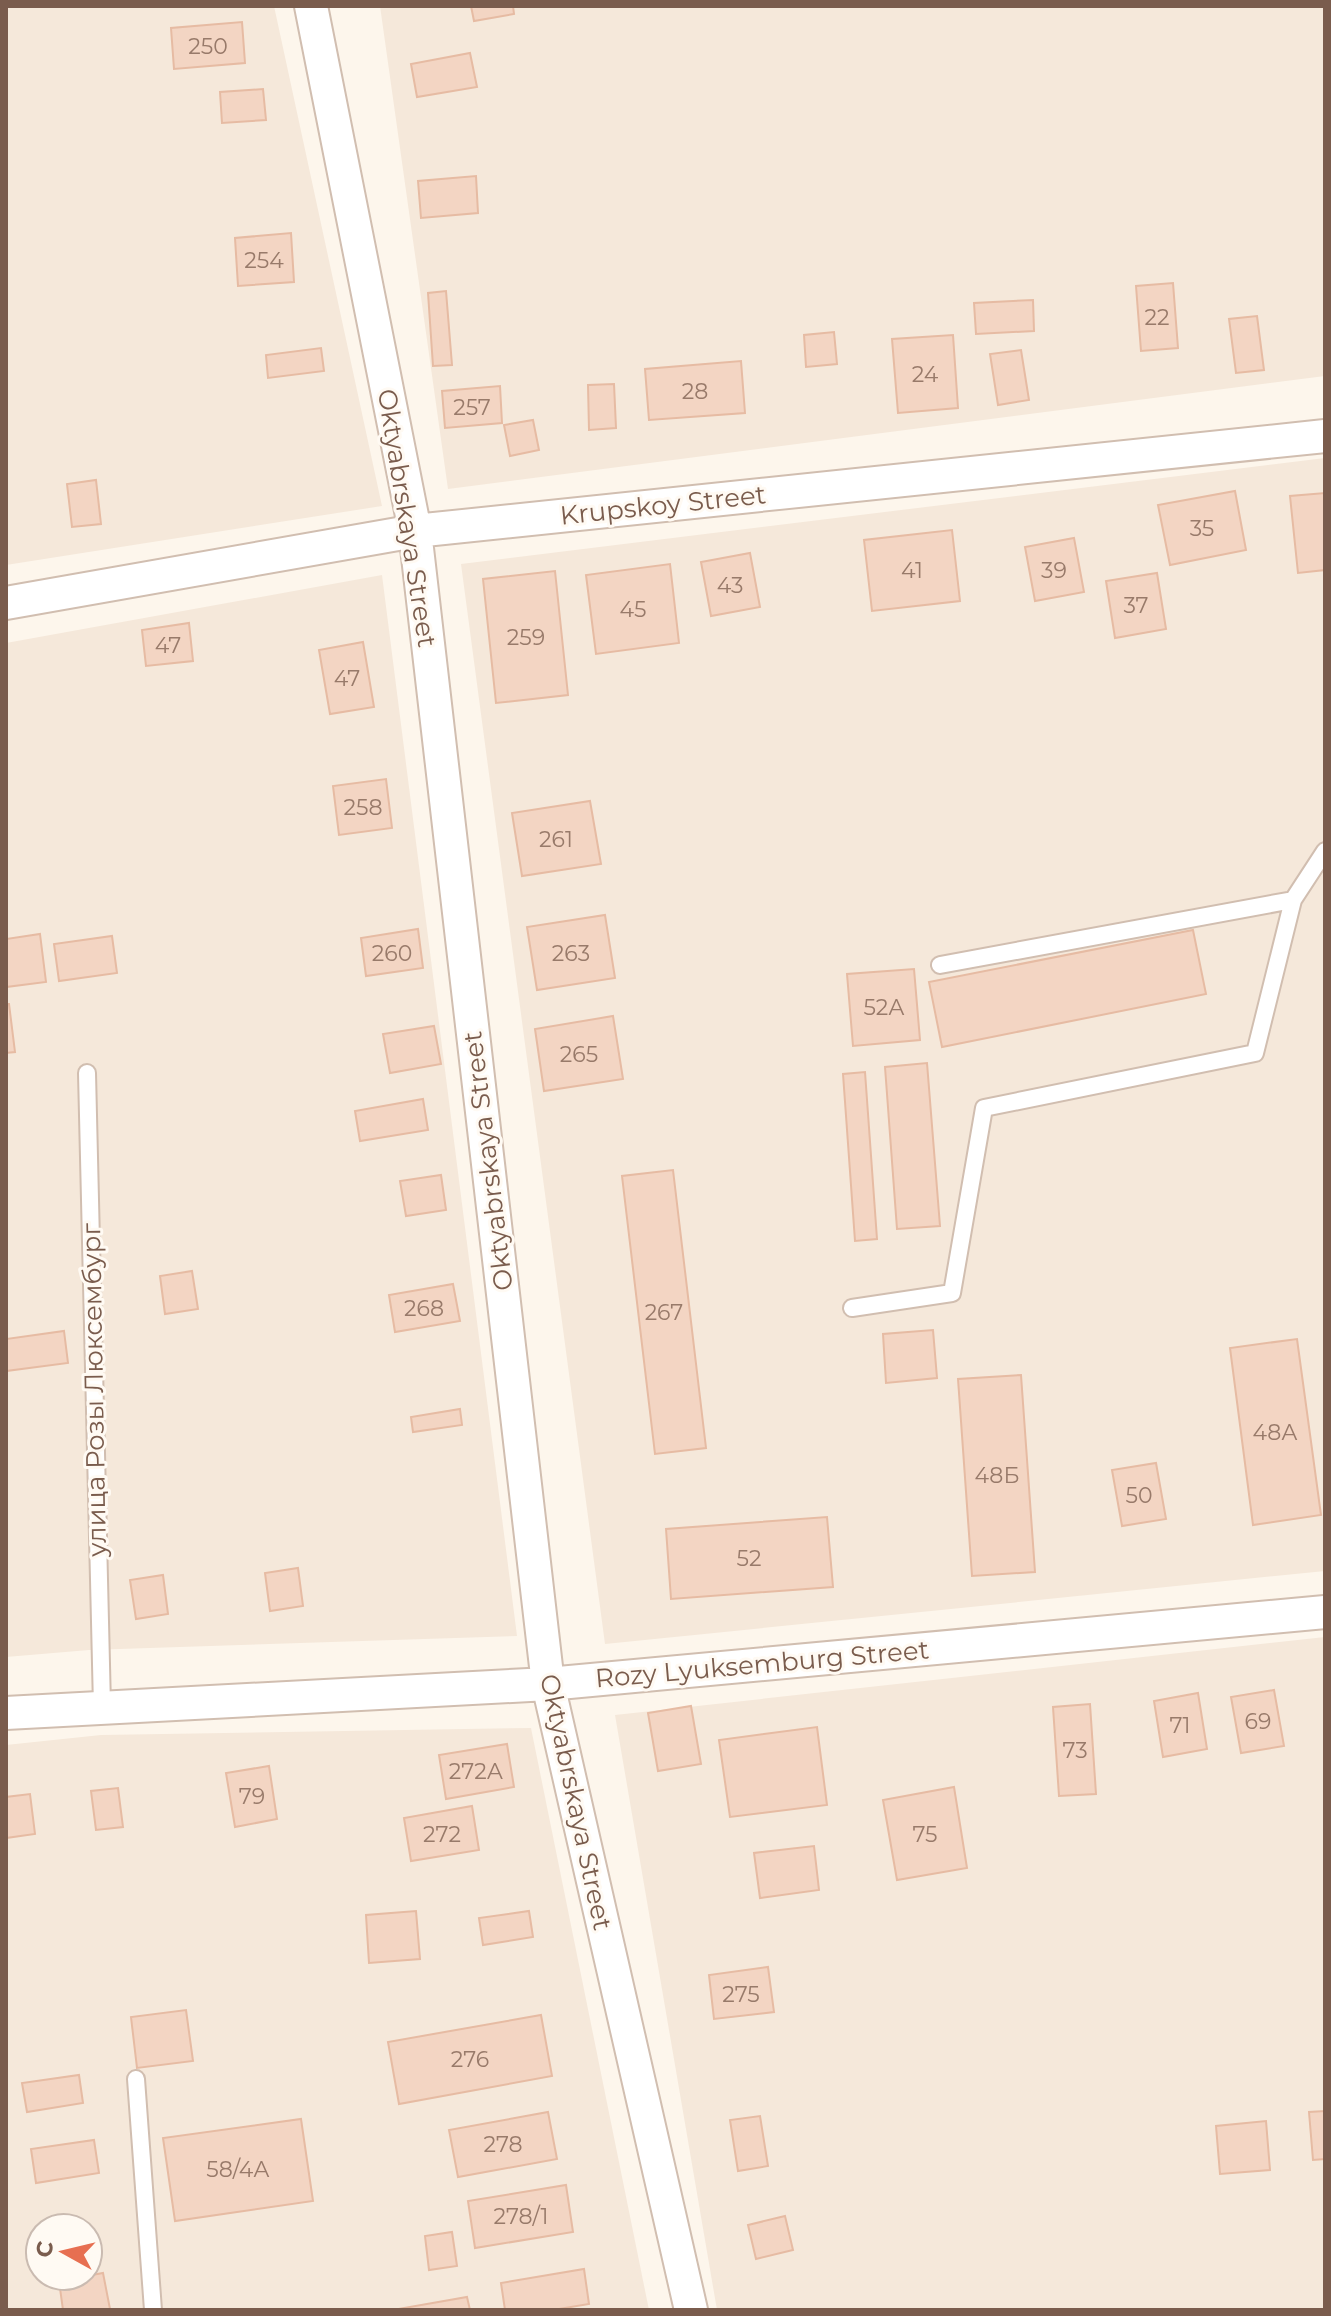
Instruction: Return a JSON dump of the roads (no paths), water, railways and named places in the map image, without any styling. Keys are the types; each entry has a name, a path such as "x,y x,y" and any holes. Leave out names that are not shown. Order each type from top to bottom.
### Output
{"street":[{"name":"Oktyabrskaya Street","path":"311,6 415,531 548,1684 691,2310"},
{"name":"Krupskoy Street","path":"6,603 415,531 1325,436"},
{"name":"Rozy Lyuksemburg Street","path":"6,1713 548,1684 1325,1612"}],"lane":[{"path":"852,1308 952,1293 984,1108 1255,1053 1293,900 1325,851"},
{"path":"940,965 1293,900"},
{"name":"улица Розы Люксембург","path":"87,1073 102,1706"},
{"path":"136,2079 153,2310"}]}
